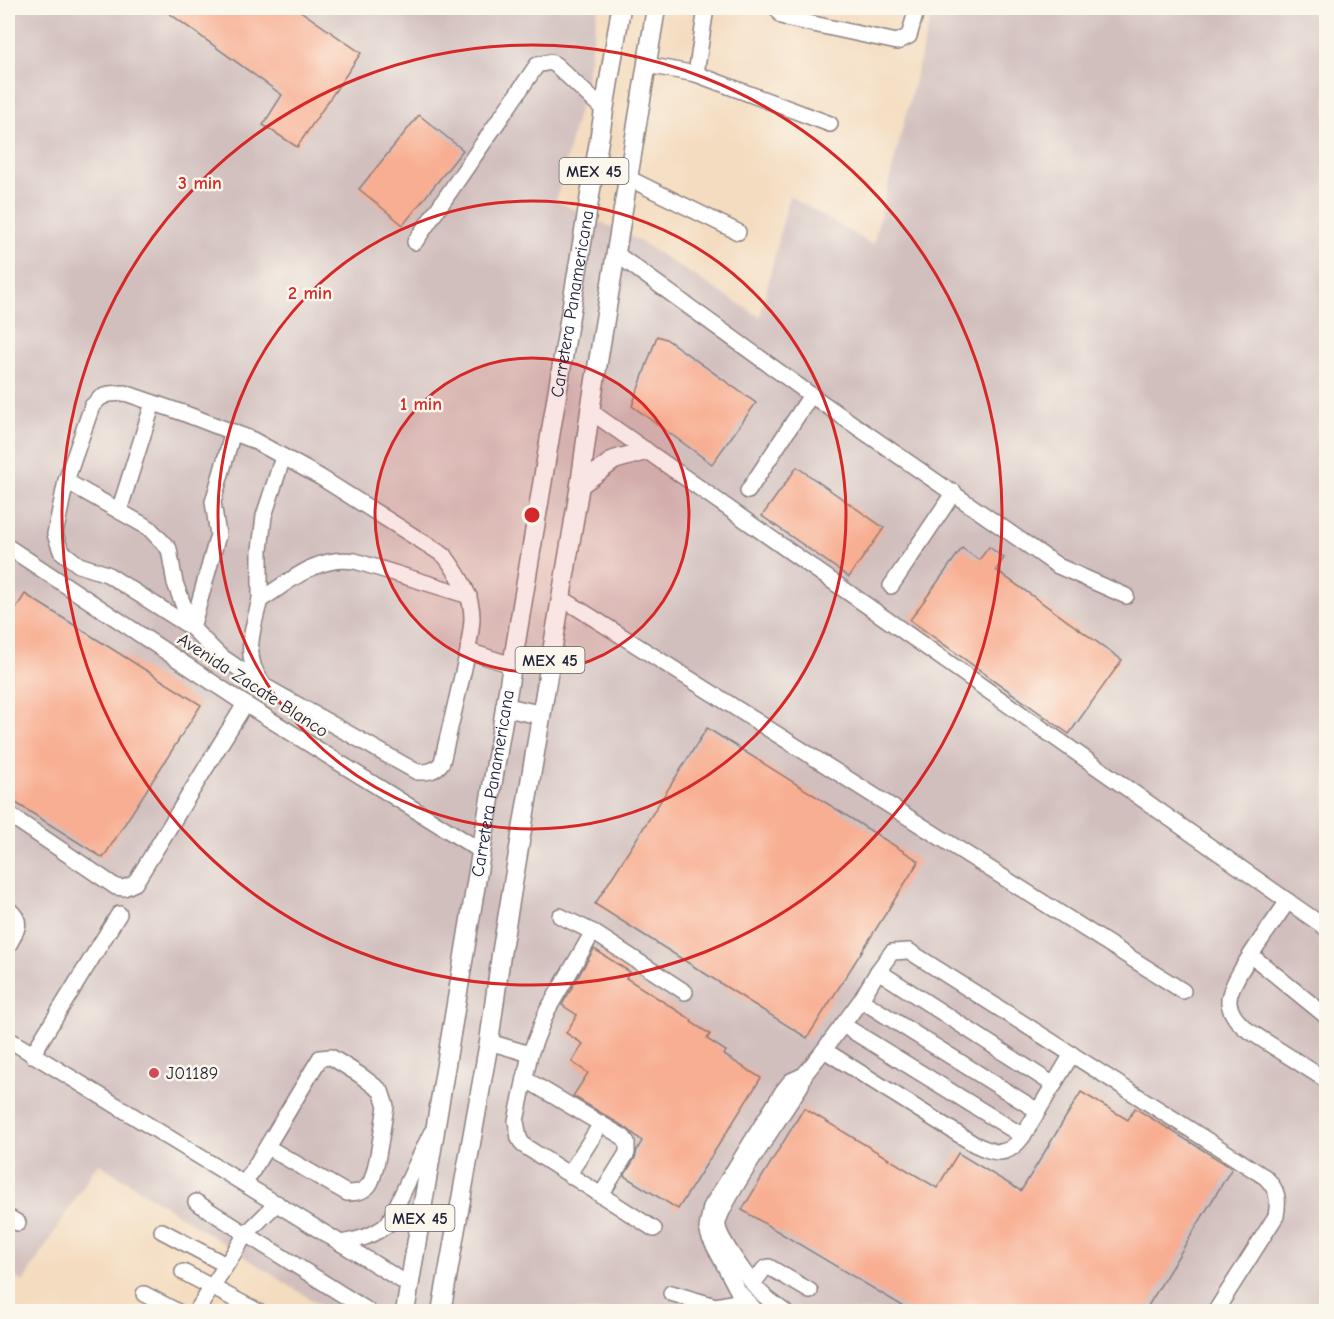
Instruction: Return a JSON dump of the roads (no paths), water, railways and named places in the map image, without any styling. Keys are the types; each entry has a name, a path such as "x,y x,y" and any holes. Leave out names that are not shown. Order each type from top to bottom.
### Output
{"main road":[{"name":"Carretera Panamericana","path":"405,1311 621,8"},
{"name":"Carretera Panamericana","path":"441,1311 489,1042 501,955 580,485 615,253 656,8"},
{"path":"580,485 614,460 645,451"},
{"path":"505,707 542,715"}],"street":[{"path":"696,74 706,8"},
{"path":"777,8 782,16 790,19 897,42 909,36 917,8"},
{"path":"416,242 537,65 550,62 556,65 604,110"},
{"path":"647,65 696,74 830,124"},
{"path":"628,178 738,232"},
{"path":"615,253 811,395 1058,566 1126,596"},
{"path":"125,393 233,432 253,440 320,477 445,556 458,573 469,596 472,616 468,651 442,762 438,768 429,772 417,772 266,687 219,655 192,628 107,574 79,565 61,551 55,534 66,481 92,406 100,398 109,394 125,393"},
{"path":"748,491 811,395"},
{"path":"120,511 153,403"},
{"path":"590,411 1326,928"},
{"path":"192,628 218,534 213,502 233,432"},
{"path":"266,687 257,676 251,659 250,639 260,600 260,550 264,516 283,457"},
{"path":"66,481 149,528 169,549 175,583 192,628"},
{"path":"891,586 954,492"},
{"name":"Avenida Zacate Blanco","path":"9,552 245,704 481,851"},
{"path":"260,600 316,565 340,558 469,596"},
{"path":"560,597 1183,991"},
{"path":"468,651 512,665"},
{"path":"8,814 117,887 131,886 245,704"},
{"path":"1288,901 1233,984 1228,1000 1236,1020 1246,1029 1326,1080"},
{"path":"8,909 16,916 18,925 8,946"},
{"path":"32,1055 119,914"},
{"path":"560,916 593,932 685,992"},
{"path":"593,932 547,1011 530,1054 516,1121 519,1138 523,1145 654,1229"},
{"path":"752,1308 718,1256 710,1238 707,1217 711,1207 783,1091 791,1081 804,1074 824,1050 861,1000 892,952 909,951 1265,1177 1274,1186 1279,1202 1276,1216 1215,1311"},
{"path":"1252,956 1326,1016"},
{"path":"878,971 1054,1085"},
{"path":"861,1000 1038,1111"},
{"path":"843,1025 1023,1136"},
{"path":"8,1039 409,1285"},
{"path":"489,1042 530,1054"},
{"path":"824,1050 974,1144 992,1152 1001,1153 1011,1149 1023,1136 1072,1054"},
{"path":"245,1183 320,1058 331,1057 342,1063 381,1091 385,1098 386,1106 372,1181 363,1191 347,1193 267,1147"},
{"path":"785,1311 765,1297 753,1284 720,1233 718,1219 801,1085 804,1074"},
{"path":"525,1079 623,1137 628,1148 627,1153 600,1195"},
{"path":"340,1243 364,1238 388,1224 435,1124"},
{"path":"569,1174 601,1124"},
{"path":"196,1202 367,1310"},
{"path":"196,1311 246,1234 277,1203"},
{"path":"162,1231 226,1265"},
{"path":"753,1284 764,1269 769,1268 810,1291"},
{"path":"183,1272 259,1311"},
{"path":"671,1293 715,1306 752,1308 765,1297"},
{"path":"144,1294 178,1311"}],"place":[{"name":"J01189","path":"154,1073"}]}
